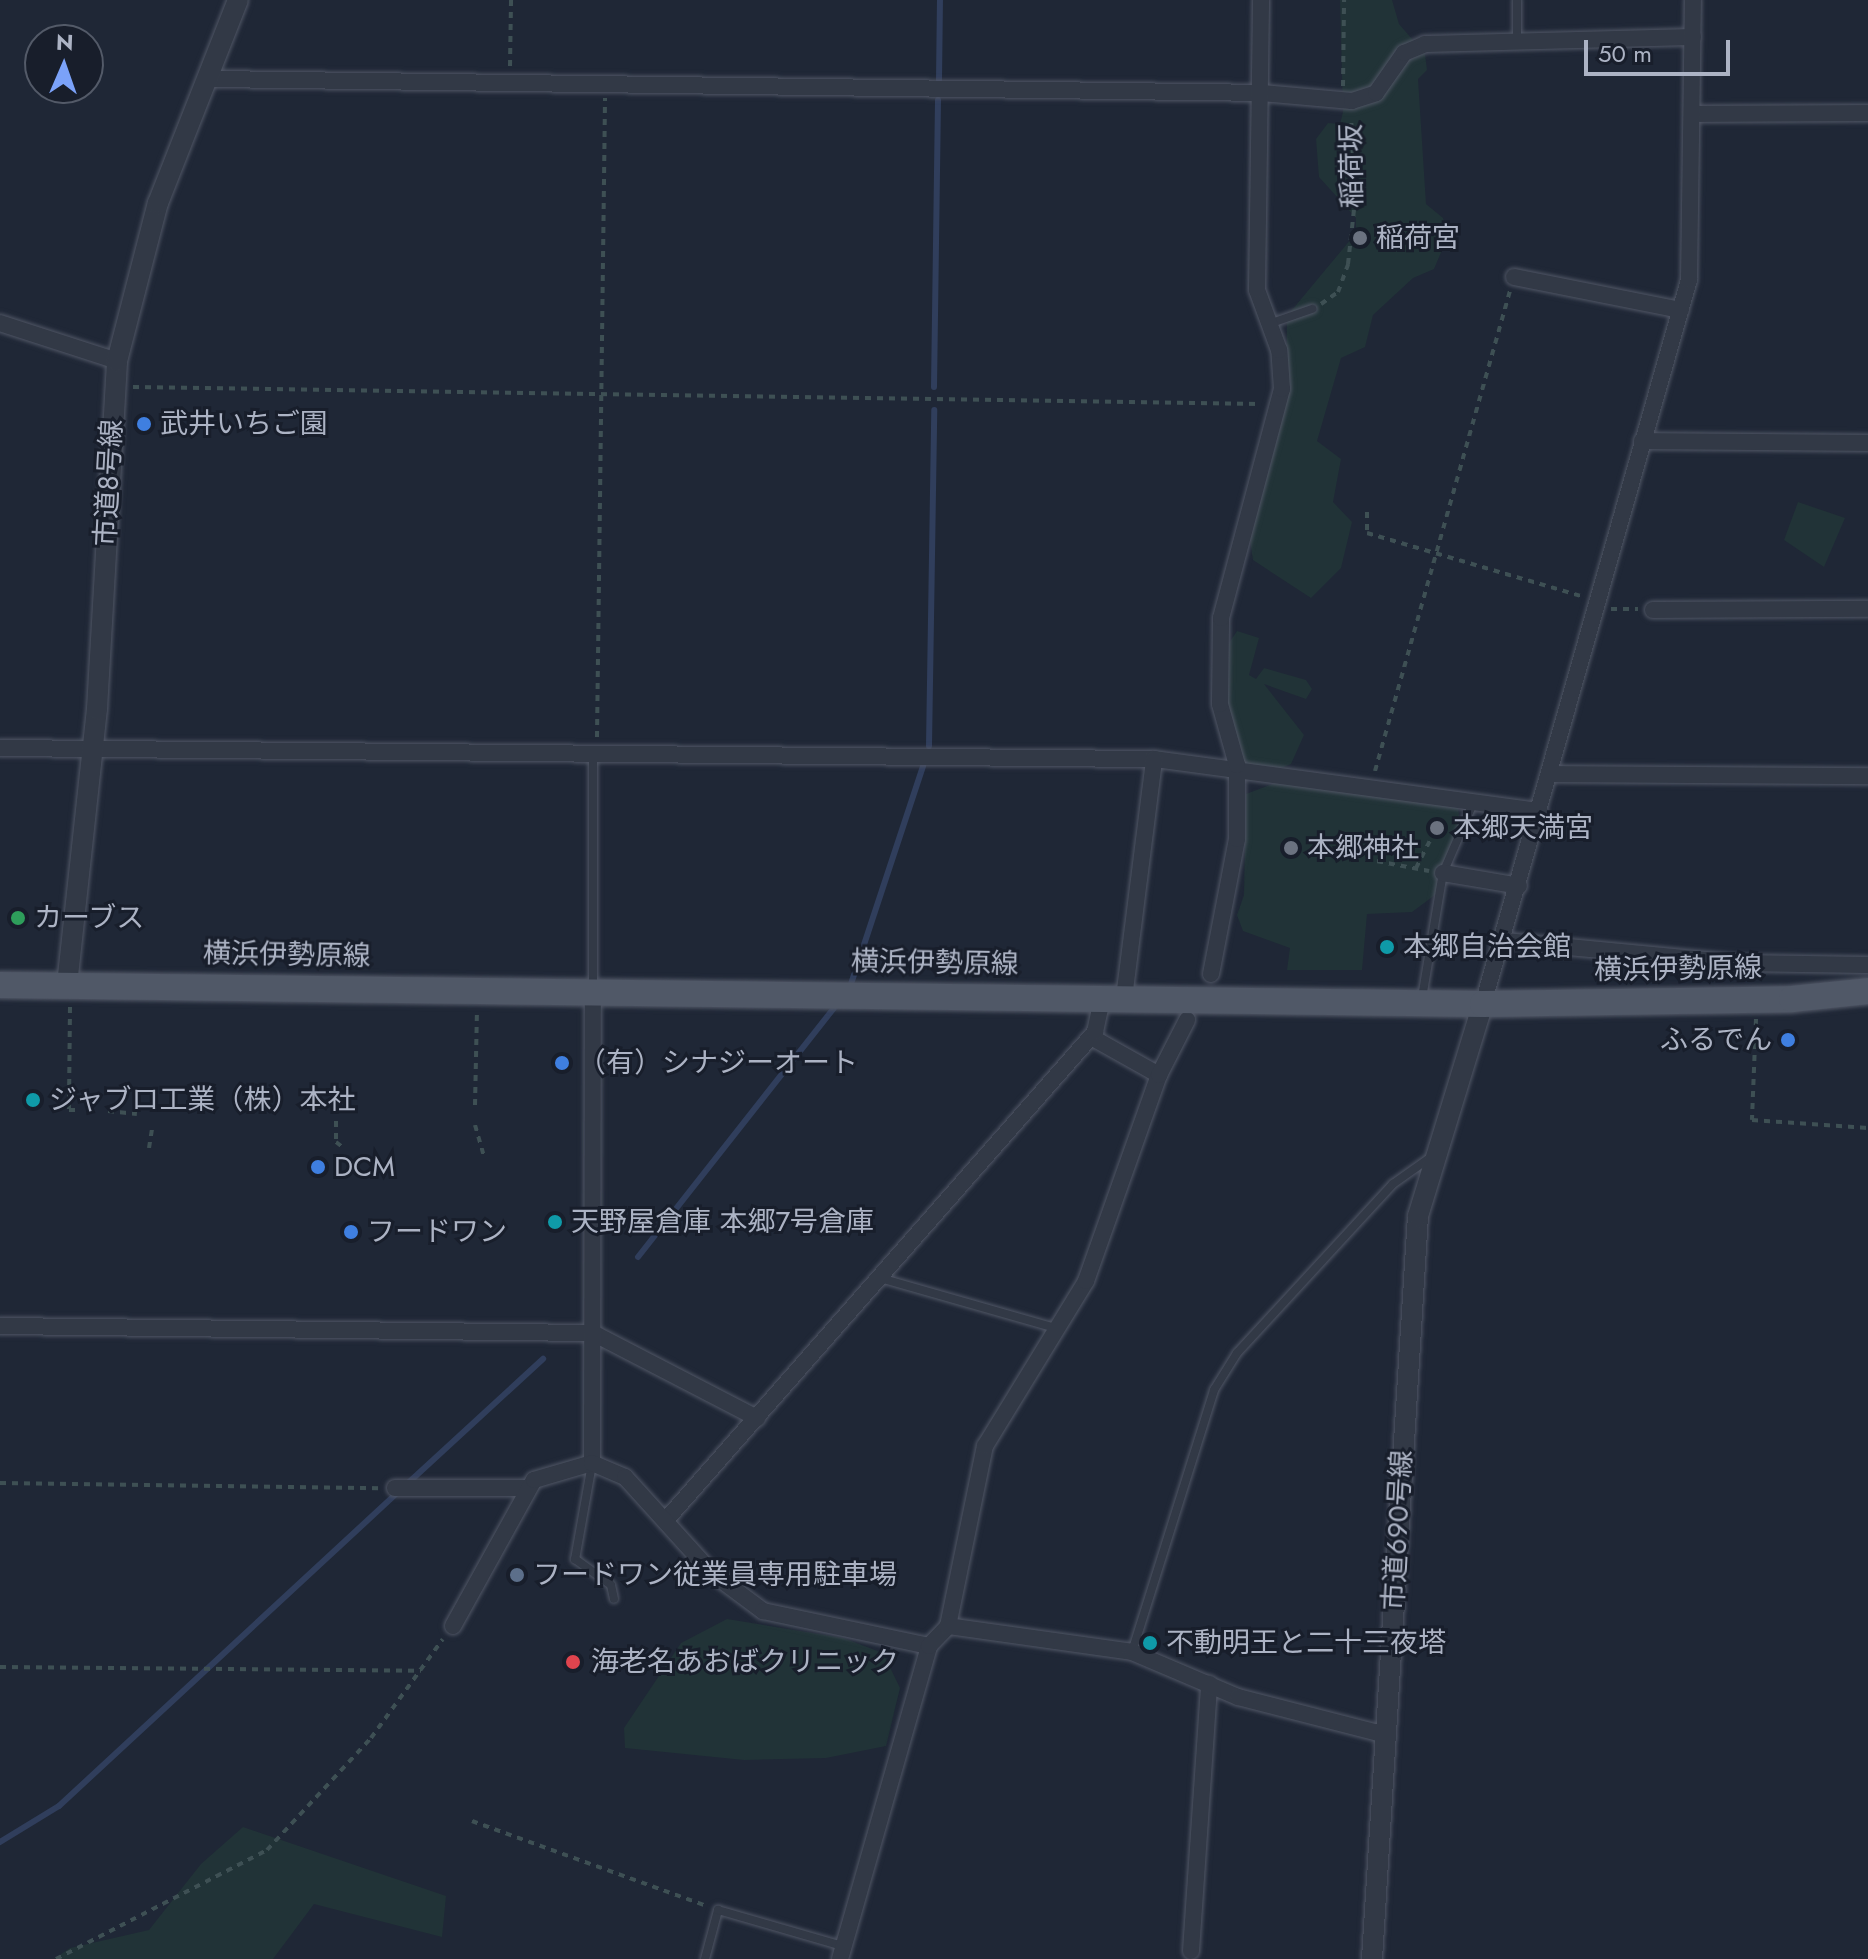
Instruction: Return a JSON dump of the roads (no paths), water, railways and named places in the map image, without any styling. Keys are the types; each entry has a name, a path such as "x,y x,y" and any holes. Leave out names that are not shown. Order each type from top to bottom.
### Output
{"main road":[{"name":"横浜伊勢原線","path":"0,985 68,993 593,990 1483,1004 1792,999 1868,991"}],"street":[{"name":"市道8号線","path":"68,993 93,747 117,361 158,203 212,79 238,0"},
{"path":"1211,974 1237,839 1237,765 1220,704 1221,618 1280,404 1279,350 1257,290 1261,0"},
{"path":"1483,1004 1505,941 1689,280 1693,0"},
{"name":"稲荷坂","path":"1262,93 1347,100 1376,93 1404,53 1425,44 1517,39 1693,37"},
{"path":"212,79 1262,93"},
{"path":"1693,114 1868,113"},
{"path":"1514,277 1681,310"},
{"path":"0,323 117,361"},
{"path":"1642,441 1868,443"},
{"path":"1653,610 1868,609"},
{"path":"0,748 1154,759 1237,765 1540,811"},
{"path":"666,1520 876,1277 1091,1037 1113,998 1154,759"},
{"path":"1550,774 1868,776"},
{"path":"1443,873 1519,886"},
{"path":"1505,941 1739,963 1868,965"},
{"path":"592,1463 593,990"},
{"name":"市道690号線","path":"1372,1959 1413,1257 1439,1152 1483,1004"},
{"path":"841,1952 929,1646 948,1626 985,1446 1060,1329 1086,1281 1159,1075 1187,1020"},
{"path":"1091,1037 1159,1075"},
{"path":"0,1326 593,1333 757,1418"},
{"path":"395,1488 528,1488 592,1463 625,1477 712,1573 763,1611 929,1646"},
{"path":"453,1626 528,1488"},
{"path":"948,1626 1132,1652 1209,1684 1386,1735"},
{"path":"1190,1955 1209,1684"}],"lane":[{"path":"1517,0 1517,39"},
{"path":"1268,324 1312,309"},
{"path":"593,753 593,990"},
{"path":"1421,1003 1443,873 1474,801"},
{"path":"1132,1652 1214,1390 1237,1353 1393,1184 1439,1152"},
{"path":"876,1277 1060,1329"},
{"path":"592,1463 579,1509 575,1559 611,1585 614,1599"},
{"path":"705,1959 718,1910 841,1952"}],"waterway":[{"path":"939,80 940,0"},
{"path":"934,387 938,100"},
{"path":"929,746 934,410"},
{"path":"849,990 923,766"},
{"path":"638,1257 839,1002"},
{"path":"407,1484 543,1359"},
{"path":"0,1842 59,1806 399,1491"}],"place":[{"name":"稲荷宮","path":"1360,238"},
{"name":"武井いちご園","path":"144,424"},
{"name":"本郷天満宮","path":"1437,828"},
{"name":"本郷神社","path":"1291,848"},
{"name":"カーブス","path":"18,918"},
{"name":"本郷自治会館","path":"1387,947"},
{"name":"ふるでん","path":"1788,1040"},
{"name":"（有）シナジーオート","path":"562,1063"},
{"name":"ジャブロ工業（株）本社","path":"33,1100"},
{"name":"DCM","path":"318,1167"},
{"name":"天野屋倉庫 本郷7号倉庫","path":"555,1222"},
{"name":"フードワン","path":"351,1232"},
{"name":"フードワン従業員専用駐車場","path":"517,1575"},
{"name":"不動明王と二十三夜塔","path":"1150,1643"},
{"name":"海老名あおばクリニック","path":"573,1662"}]}
